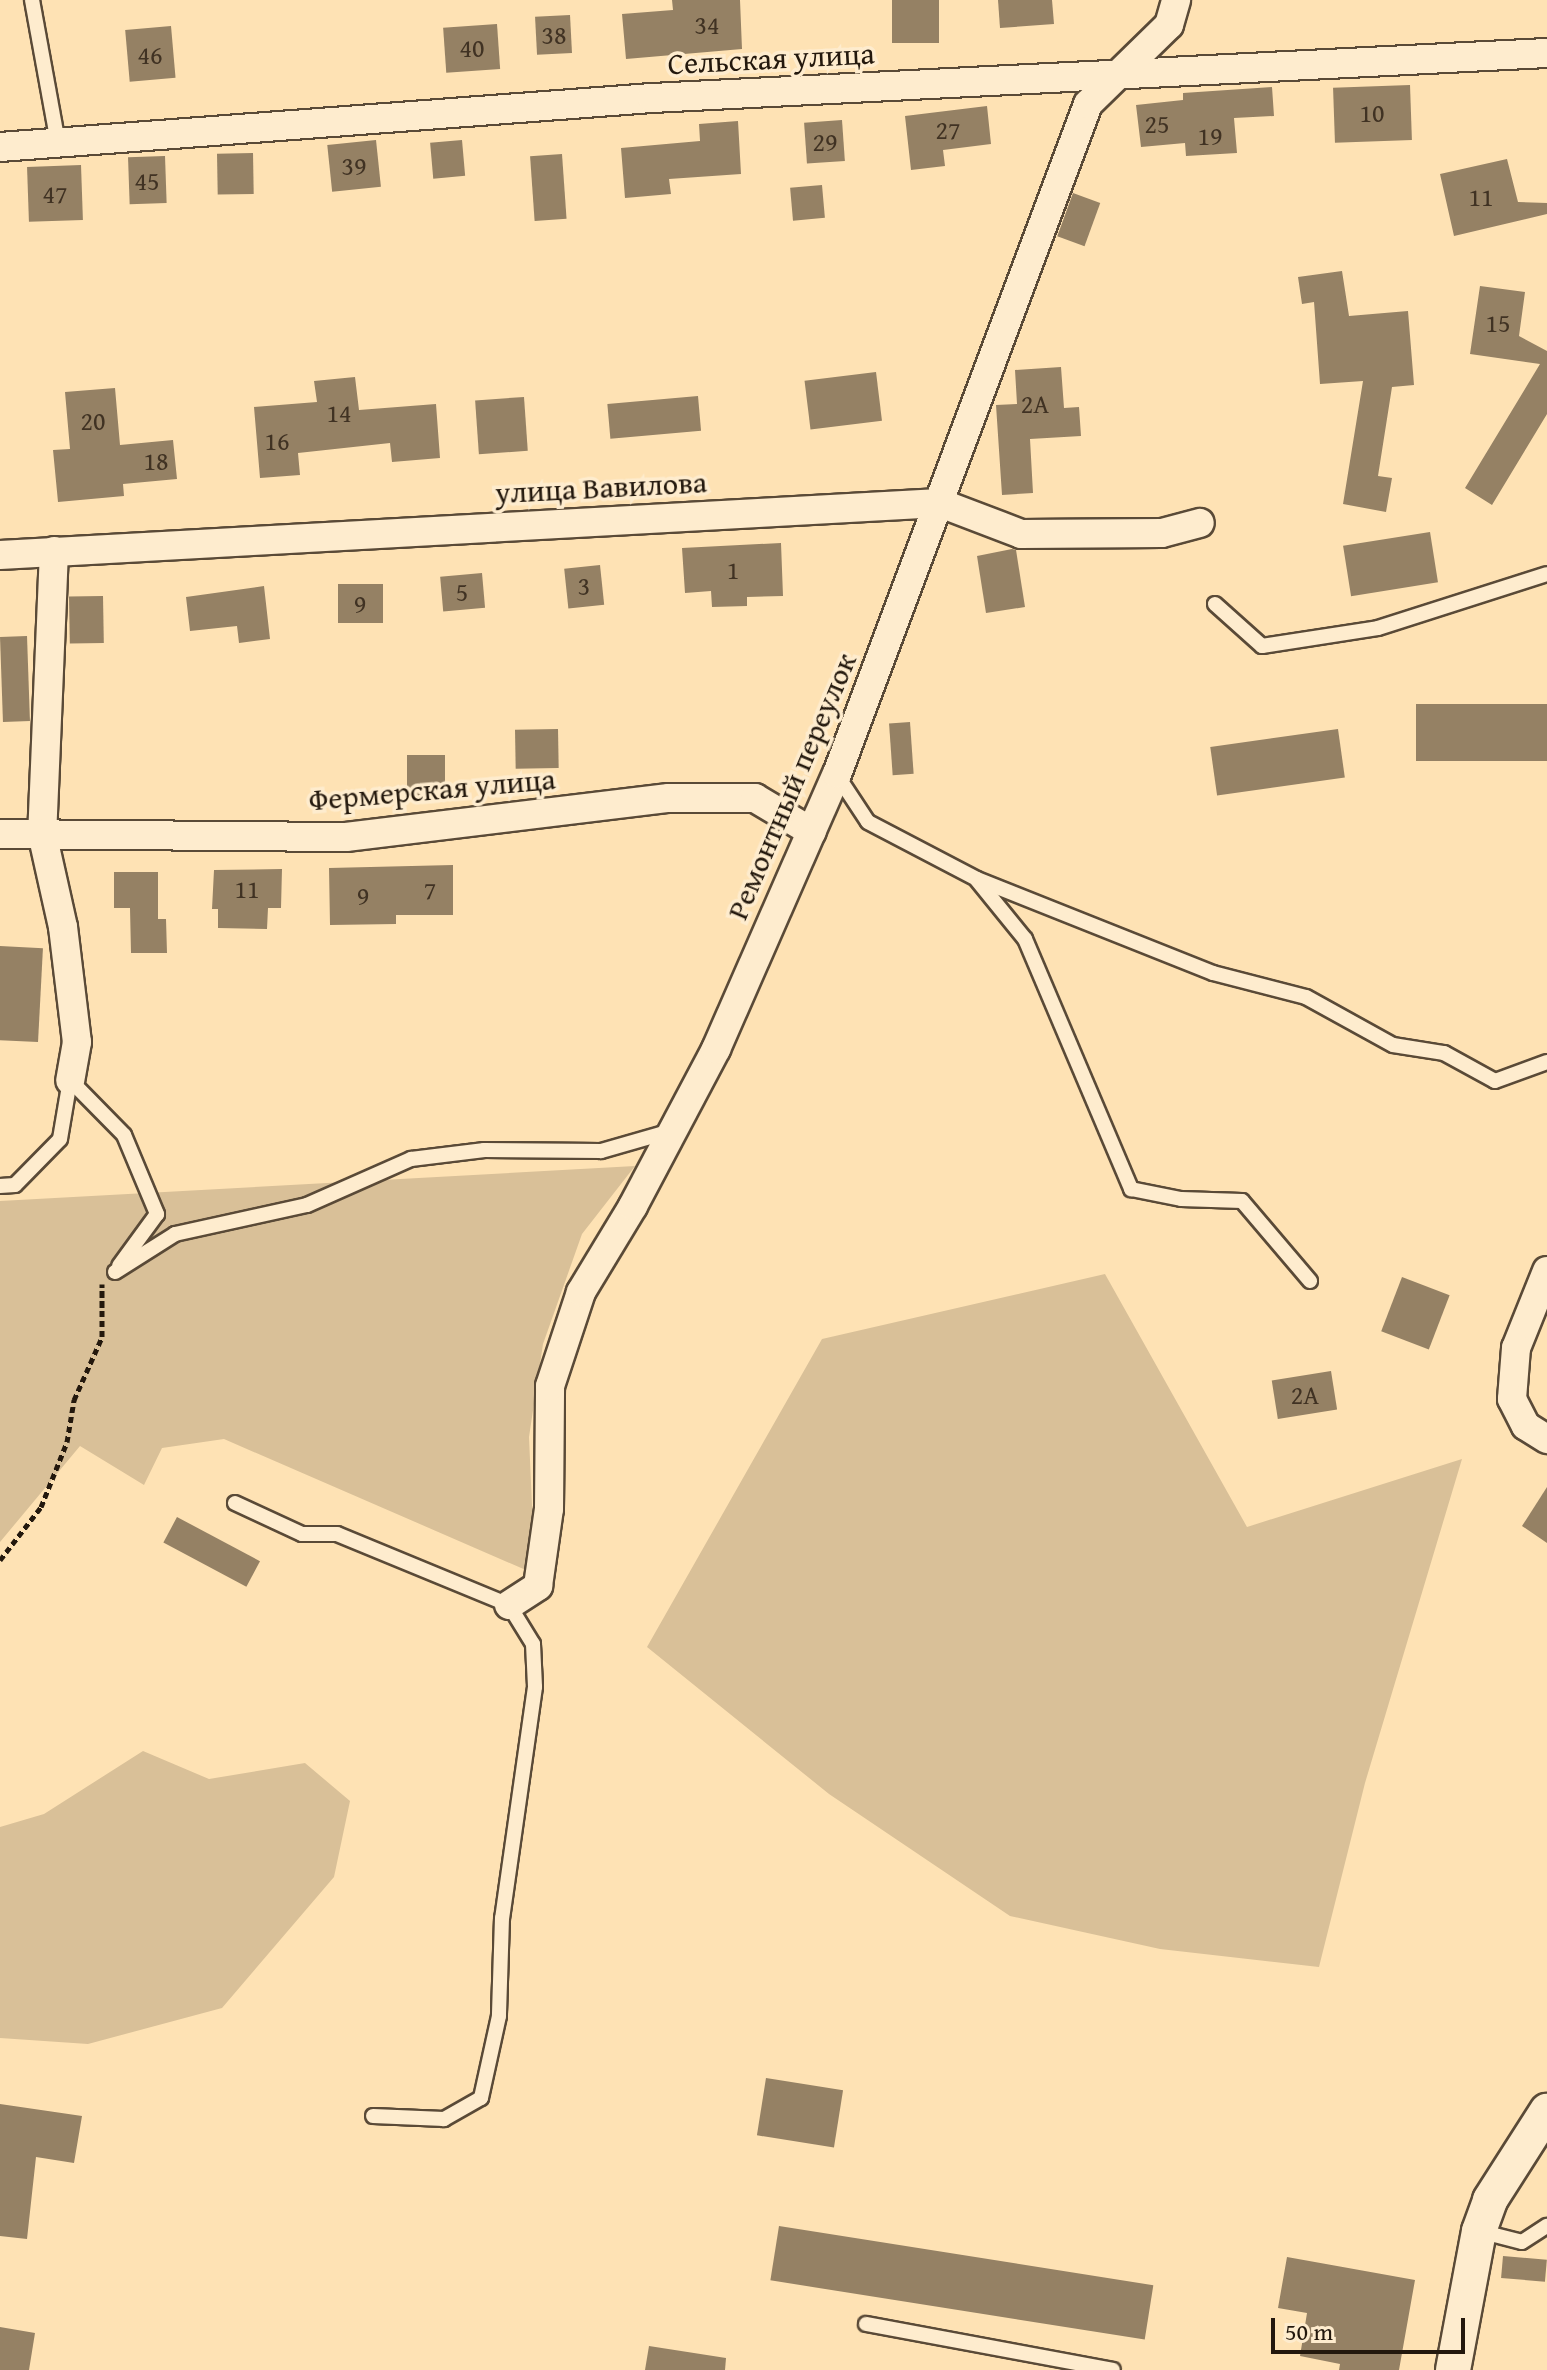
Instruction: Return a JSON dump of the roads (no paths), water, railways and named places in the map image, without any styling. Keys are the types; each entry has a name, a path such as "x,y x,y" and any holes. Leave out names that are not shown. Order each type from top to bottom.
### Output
{"street":[{"name":"Ремонтный переулок","path":"509,1605 538,1586 549,1509 550,1386 581,1292 674,1130 716,1049 837,774 1088,104 1169,25 1176,0"},
{"name":"Сельская улица","path":"0,147 652,98 1547,53"},
{"name":"улица Вавилова","path":"0,555 940,503 1021,534 1162,533 1200,523"},
{"path":"54,551 42,833 63,927 76,1027 70,1080"},
{"name":"Фермерская улица","path":"0,834 346,837 669,798 755,798 812,832"},
{"path":"1547,1271 1516,1348 1512,1399 1526,1426 1547,1439"},
{"path":"1453,2370 1479,2231 1490,2200 1543,2130"}],"lane":[{"path":"32,0 58,143"},
{"path":"1215,604 1262,646 1378,628 1547,574"},
{"path":"837,774 868,822 977,879 1213,973 1306,997 1393,1045 1444,1053 1495,1081 1547,1062"},
{"path":"977,879 1025,939 1131,1189 1181,1199 1242,1201 1310,1281"},
{"path":"70,1080 124,1135 157,1214 115,1272 175,1234 307,1205 411,1159 484,1150 601,1151 674,1130"},
{"path":"0,1186 15,1185 60,1139 70,1080"},
{"path":"235,1503 302,1534 337,1534 509,1605 533,1644 535,1687 502,1918 499,2016 481,2098 444,2119 373,2116"},
{"path":"1479,2231 1522,2242 1547,2226"},
{"path":"866,2324 1113,2370"}]}
